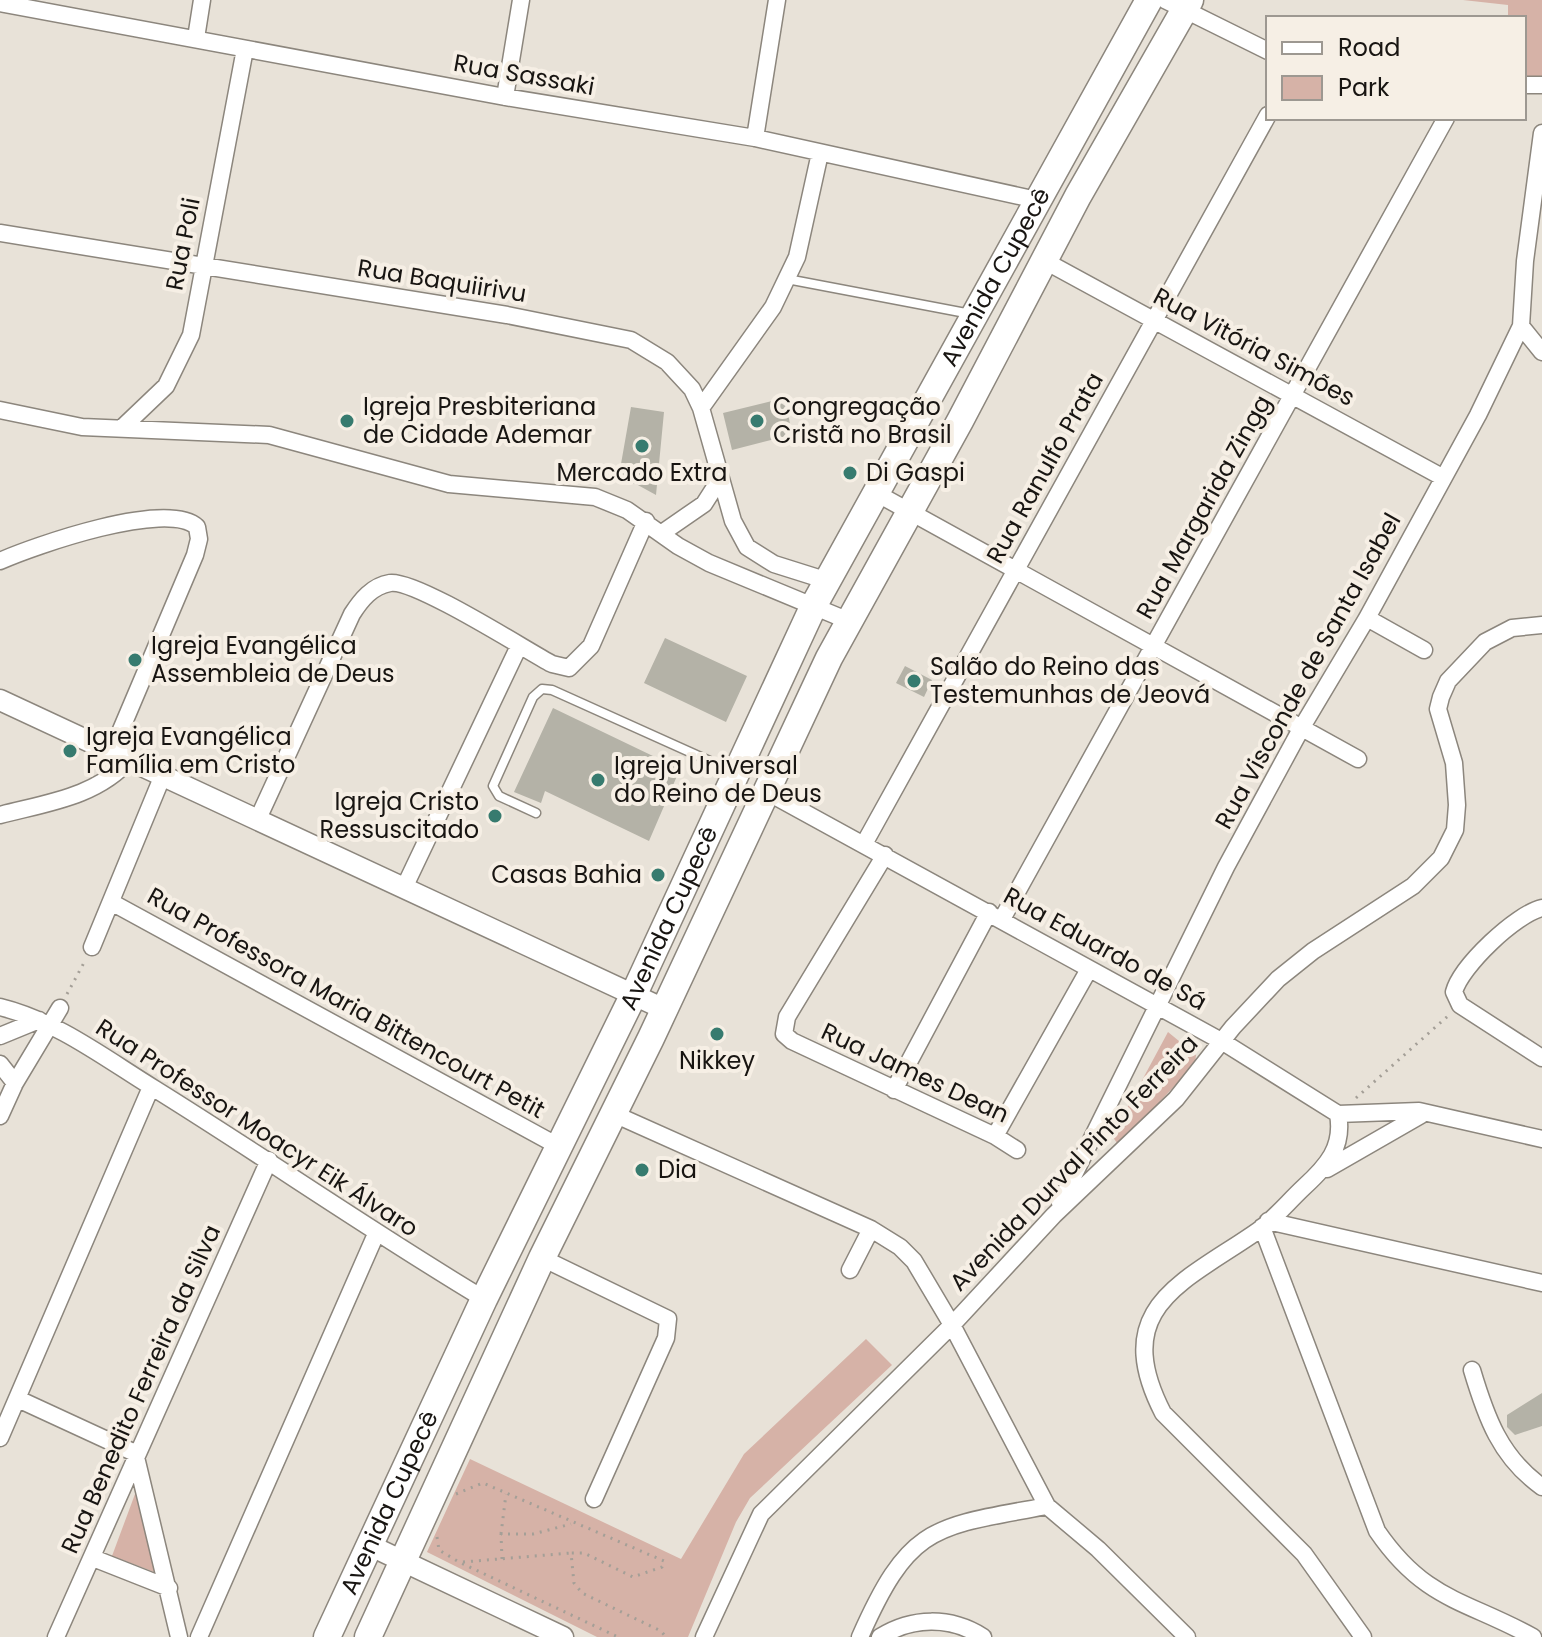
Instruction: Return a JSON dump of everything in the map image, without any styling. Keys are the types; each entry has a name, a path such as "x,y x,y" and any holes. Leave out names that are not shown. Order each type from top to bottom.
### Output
{"main road":[{"name":"Avenida Cupecê","path":"327,1637 484,1299 634,994 814,605 1149,0"},
{"name":"Avenida Cupecê","path":"368,1637 542,1258 849,621 911,512 1180,3"}],"street":[{"path":"196,38 202,0"},
{"path":"505,97 521,0"},
{"path":"755,138 777,0"},
{"name":"Rua Sassaki","path":"0,3 505,97 755,138 1037,200"},
{"path":"1180,3 1266,50"},
{"name":"Rua Poli","path":"123,427 166,386 191,335 245,49"},
{"name":"Rua Ranulfo Prata","path":"864,844 1266,119"},
{"name":"Rua Margarida Zingg","path":"894,1090 1155,646 1445,120"},
{"name":"Rua Visconde de Santa Isabel","path":"1054,1215 1226,867 1302,727 1367,618 1521,326 1525,261 1542,133"},
{"path":"701,408 773,307 787,279 797,257 820,153"},
{"name":"Rua Baquiirivu","path":"0,233 507,315 631,340 678,373 701,408 733,521 747,547"},
{"name":"Rua Vitória Simões","path":"1043,260 1442,477"},
{"path":"1521,326 1542,352"},
{"path":"0,410 82,427 269,435 449,484 595,497 646,521 678,546 730,572 849,621"},
{"path":"662,533 704,504 720,479"},
{"path":"876,493 1358,759"},
{"path":"704,504 733,521"},
{"path":"0,561 29,549 129,522 168,518 189,521 197,527 198,547 121,755 100,785 0,815"},
{"path":"257,821 359,602 379,586 389,583 415,587 563,668 577,664 591,646 646,521"},
{"path":"730,572 744,566 747,547 774,564 828,581"},
{"path":"1367,618 1424,650"},
{"name":"Avenida Durval Pinto Ferreira","path":"704,1637 761,1514 952,1325 1054,1215 1176,1099 1249,1009 1296,964 1413,886 1441,858 1455,830 1457,805 1454,763 1438,709 1441,697 1448,681 1485,642 1512,628 1542,625"},
{"path":"404,888 519,646"},
{"path":"0,700 664,1009"},
{"path":"92,947 163,775"},
{"name":"Rua Eduardo de Sá","path":"767,792 996,915 1088,971 1223,1042 1338,1114"},
{"name":"Rua James Dean","path":"885,855 787,1017 784,1032 792,1041 995,1136 1017,1150"},
{"name":"Rua Professora Maria Bittencourt Petit","path":"111,902 558,1146"},
{"path":"1542,908 1520,918 1459,980 1454,995 1460,1005 1542,1058"},
{"path":"995,1136 1088,971"},
{"name":"Rua Professor Moacyr Eik Álvaro","path":"0,1007 44,1022 269,1160 376,1234 484,1299"},
{"path":"0,1116 44,1022 60,1008"},
{"path":"0,1036 44,1022"},
{"path":"0,1064 15,1083"},
{"path":"0,1438 151,1087"},
{"path":"1363,1637 1304,1554 1163,1413 1145,1370 1147,1329 1174,1285 1265,1224 1318,1175 1380,1135 1426,1112"},
{"path":"1318,1175 1338,1146 1338,1114 1426,1112 1542,1139"},
{"path":"614,1114 871,1229 900,1247 914,1261 952,1325 1047,1506 1098,1549 1187,1637"},
{"name":"Rua Benedito Ferreira da Silva","path":"56,1637 93,1558 135,1453 269,1160"},
{"path":"1265,1224 1542,1283"},
{"path":"1265,1224 1377,1531 1395,1557 1432,1590 1533,1637"},
{"path":"850,1270 871,1229"},
{"path":"199,1637 376,1234"},
{"path":"542,1258 662,1313 669,1325 594,1499"},
{"path":"1472,1370 1499,1444 1509,1459 1542,1487"},
{"path":"0,1410 18,1399"},
{"path":"18,1399 135,1453 179,1637"},
{"path":"860,1637 902,1559 934,1532 950,1524 1047,1506"},
{"path":"371,1546 550,1634"},
{"path":"93,1558 169,1588"},
{"path":"880,1637 908,1623 925,1621 959,1625 983,1637"}],"lane":[{"path":"787,279 975,315"},
{"path":"536,813 499,796 493,786 533,697 542,689 552,690 736,773"}],"path":[{"path":"60,1008 92,947"},
{"path":"1338,1114 1460,1005"},
{"path":"452,1505 457,1493 483,1483 571,1524 664,1561 662,1567 633,1577 584,1553 459,1562"},
{"path":"502,1559 501,1534 506,1494"},
{"path":"501,1534 533,1534 571,1524"},
{"path":"441,1528 436,1539 439,1550 618,1637"},
{"path":"571,1553 574,1583 582,1593 661,1631 666,1637"}],"green space":[{"path":"1463,0 1542,0 1542,79 1526,79 1526,16 1508,16 1508,5"},
{"path":"1168,1032 1196,1055 1195,1064 1124,1140 1117,1143 1112,1136"},
{"path":"866,1339 892,1365 750,1498 736,1522 688,1637 597,1637 427,1552 470,1459 681,1559 744,1454"},
{"path":"138,1486 157,1573 112,1556"}],"building":[{"name":"Congregação Cristã no Brasil","path":"776,400 787,407 791,430 783,437 732,450 723,413"},
{"name":"Mercado Extra","path":"631,407 664,412 656,495 636,484 618,481"},
{"path":"665,638 747,676 726,722 644,683"},
{"name":"Salão do Reino das Testemunhas de Jeová","path":"905,666 932,680 924,697 896,683"},
{"name":"Igreja Universal do Reino de Deus","path":"553,708 680,769 649,841 545,791 541,803 514,792"},
{"path":"1542,1393 1542,1426 1515,1435 1507,1427 1507,1415"}],"place":[{"name":"Igreja Presbiteriana de Cidade Ademar","path":"347,421"},
{"name":"Congregação Cristã no Brasil","path":"757,421"},
{"name":"Mercado Extra","path":"642,446"},
{"name":"Di Gaspi","path":"850,473"},
{"name":"Igreja Evangélica Assembleia de Deus","path":"135,660"},
{"name":"Salão do Reino das Testemunhas de Jeová","path":"914,681"},
{"name":"Igreja Evangélica Família em Cristo","path":"70,751"},
{"name":"Igreja Universal do Reino de Deus","path":"598,780"},
{"name":"Igreja Cristo Ressuscitado","path":"495,816"},
{"name":"Casas Bahia","path":"658,875"},
{"name":"Nikkey","path":"717,1034"},
{"name":"Dia","path":"642,1170"}]}
